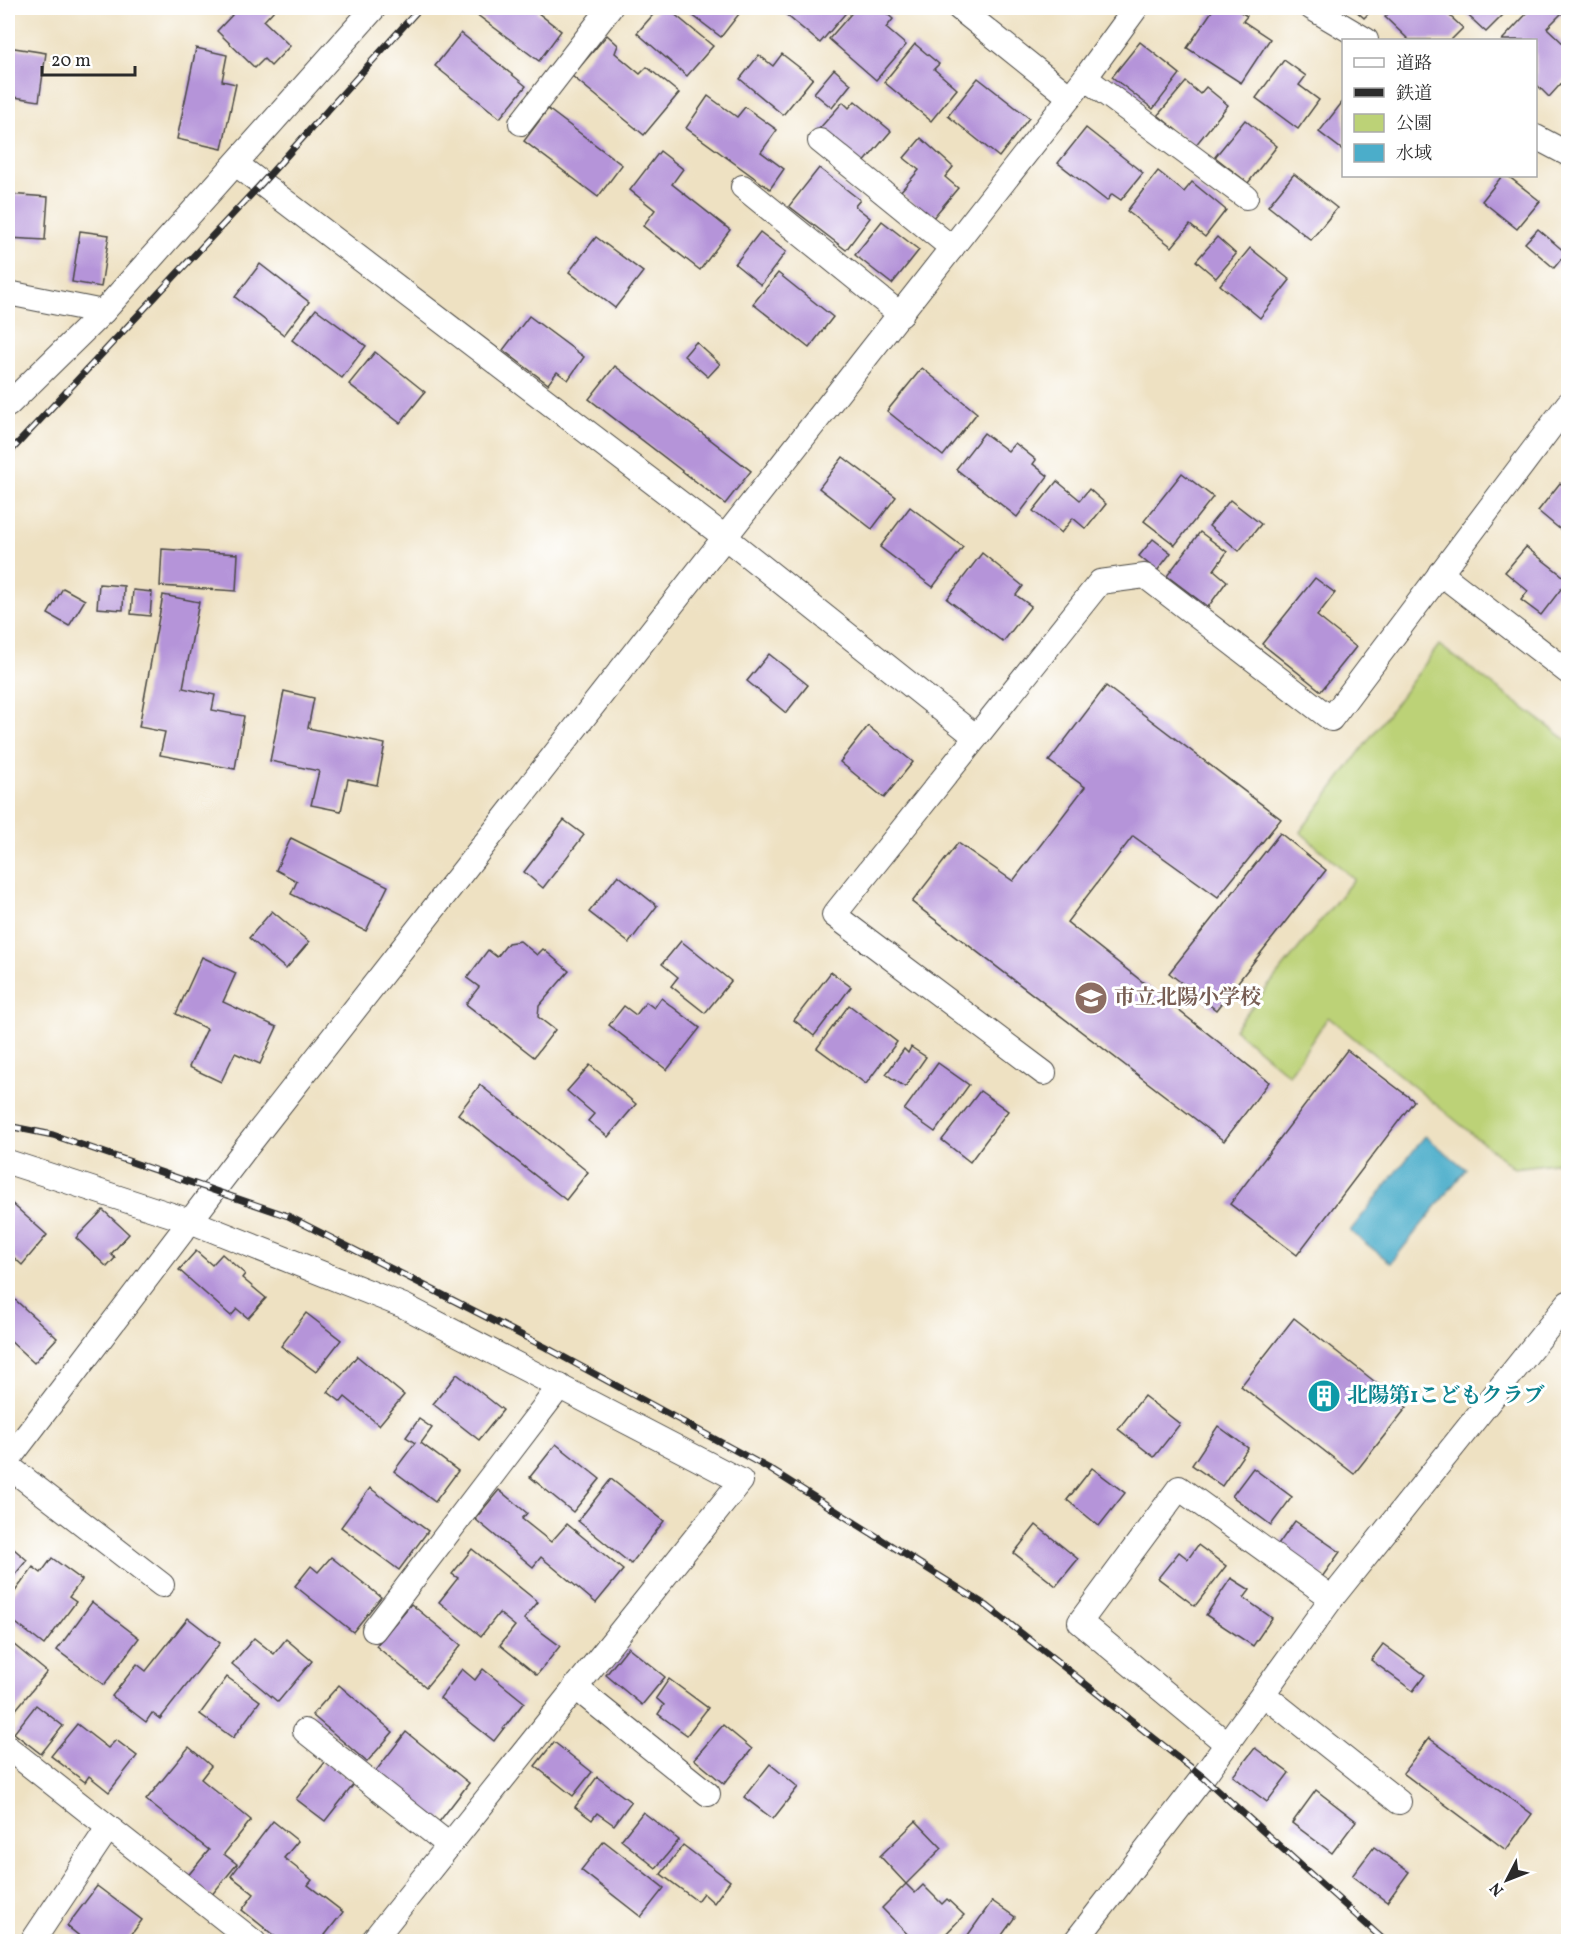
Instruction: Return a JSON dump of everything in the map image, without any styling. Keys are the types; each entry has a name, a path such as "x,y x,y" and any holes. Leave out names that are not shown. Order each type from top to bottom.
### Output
{"street":[{"path":"8,405 103,312 374,8"},
{"path":"521,123 610,8"},
{"path":"959,8 1070,97"},
{"path":"8,1460 190,1221 901,315 1085,78 1136,8"},
{"path":"1312,8 1364,39"},
{"path":"1085,78 1246,197"},
{"path":"1537,138 1569,154"},
{"path":"820,141 952,248"},
{"path":"236,164 726,538 976,737"},
{"path":"743,187 901,315"},
{"path":"8,293 103,312"},
{"path":"1044,1073 834,915 1100,582 1145,576 1331,719 1569,404"},
{"path":"1440,573 1569,672"},
{"path":"8,1162 190,1221 404,1306 741,1481 372,1941"},
{"path":"1074,1941 1227,1744 1332,1598 1569,1303"},
{"path":"374,1630 560,1386"},
{"path":"8,1466 162,1585"},
{"path":"1227,1744 1080,1622 1179,1488 1332,1598"},
{"path":"575,1687 708,1794"},
{"path":"1263,1694 1399,1802"},
{"path":"305,1731 449,1845"},
{"path":"8,1749 254,1941"},
{"path":"32,1941 108,1828"}],"green space":[{"path":"1439,645 1568,741 1568,1161 1514,1168 1328,1017 1289,1075 1234,1029 1354,879 1300,832"}],"water":[{"path":"1425,1136 1466,1169 1391,1263 1350,1231"}],"building":[{"path":"223,8 275,9 264,21 290,46 271,66 264,59 255,68 217,31 232,15"},
{"path":"468,8 540,8 537,12 561,31 539,61"},
{"path":"659,8 667,8 713,46 687,76 637,33"},
{"path":"683,8 730,8 739,14 721,37"},
{"path":"778,8 850,8 820,43"},
{"path":"856,8 889,8 885,12 893,19 886,28 906,45 876,80 829,39"},
{"path":"1214,8 1234,8 1247,16 1243,21 1270,39 1241,83 1187,48"},
{"path":"1353,8 1374,8 1364,18"},
{"path":"1394,8 1441,8 1463,28 1452,39 1408,39 1385,17"},
{"path":"1460,8 1510,8 1486,32"},
{"path":"1532,8 1567,8 1547,28 1568,48 1568,76 1549,97 1537,85 1537,39 1503,39"},
{"path":"461,33 526,86 500,118 435,66"},
{"path":"607,35 618,45 615,53 640,74 647,67 679,93 644,135 572,76"},
{"path":"1140,42 1180,74 1153,109 1112,77"},
{"path":"915,44 939,64 934,69 957,89 931,121 884,82"},
{"path":"8,47 46,53 39,101 8,96"},
{"path":"196,48 227,55 222,81 236,84 222,149 177,139"},
{"path":"782,54 813,78 783,115 740,79 759,55 773,66"},
{"path":"1284,60 1306,76 1299,85 1319,100 1298,129 1256,98"},
{"path":"834,69 851,84 832,108 814,93"},
{"path":"978,78 1029,118 999,157 948,116"},
{"path":"1186,82 1200,94 1206,87 1228,105 1195,146 1158,115"},
{"path":"708,96 737,117 745,107 777,130 761,152 784,169 770,189 686,128"},
{"path":"855,101 891,131 862,165 819,129 843,102 849,108"},
{"path":"1342,103 1342,149 1319,132"},
{"path":"548,109 622,165 598,197 524,141"},
{"path":"1245,120 1277,146 1248,183 1215,157"},
{"path":"1086,128 1143,173 1121,200 1112,194 1107,201 1058,163"},
{"path":"921,138 953,167 945,177 958,188 932,219 900,192 919,170 904,158"},
{"path":"660,151 683,169 672,184 730,230 700,270 643,226 655,210 630,190"},
{"path":"819,168 860,200 855,206 870,218 846,250 789,206"},
{"path":"1158,171 1184,192 1192,182 1226,210 1205,237 1190,225 1172,247 1127,211"},
{"path":"1294,174 1337,208 1311,240 1268,206"},
{"path":"1501,177 1509,177 1540,201 1517,229 1482,201"},
{"path":"8,194 48,197 45,240 8,238"},
{"path":"882,221 919,250 892,284 855,255"},
{"path":"1538,229 1566,253 1554,268 1525,243"},
{"path":"80,231 109,235 101,287 72,282"},
{"path":"760,232 786,252 761,285 735,264"},
{"path":"596,237 643,272 615,308 569,272"},
{"path":"1217,237 1236,254 1216,278 1196,261"},
{"path":"1250,248 1290,280 1260,318 1220,285"},
{"path":"260,264 309,302 284,335 235,297"},
{"path":"778,273 833,317 809,348 753,304"},
{"path":"316,309 366,346 342,378 292,340"},
{"path":"529,316 584,357 568,380 557,372 548,384 503,350"},
{"path":"696,342 720,364 708,377 684,356"},
{"path":"375,352 425,392 400,423 349,384"},
{"path":"615,366 751,471 725,504 589,399"},
{"path":"922,368 977,413 943,456 887,411"},
{"path":"984,433 1008,451 1015,443 1036,460 1033,464 1048,476 1017,517 956,469"},
{"path":"843,457 896,497 872,529 819,488"},
{"path":"1182,473 1213,497 1175,545 1144,521"},
{"path":"1057,481 1080,500 1089,489 1106,504 1086,529 1073,518 1061,533 1033,511"},
{"path":"1560,483 1568,489 1568,536 1538,511"},
{"path":"1230,500 1261,524 1239,551 1209,526"},
{"path":"910,507 963,547 933,587 880,547"},
{"path":"1200,532 1227,552 1214,570 1227,581 1208,607 1167,576"},
{"path":"1153,539 1171,553 1157,571 1139,556"},
{"path":"1526,547 1568,580 1541,615 1521,600 1528,591 1505,572"},
{"path":"162,549 238,554 236,591 160,586"},
{"path":"982,553 1023,586 1016,595 1031,606 1003,642 947,599"},
{"path":"1315,578 1335,593 1317,616 1356,647 1321,691 1262,644"},
{"path":"99,584 124,586 123,610 97,608"},
{"path":"63,588 85,600 69,626 48,614"},
{"path":"133,590 152,592 150,616 131,614"},
{"path":"163,595 199,602 183,688 215,695 212,710 244,716 235,769 160,755 165,732 139,727"},
{"path":"769,654 808,685 786,713 747,681"},
{"path":"1106,686 1281,819 1218,897 1133,836 1067,922 1269,1082 1224,1141 912,902 958,843 1013,881 1085,787 1049,761"},
{"path":"284,691 314,698 308,728 385,744 377,785 348,779 341,811 311,805 319,771 270,761"},
{"path":"868,726 913,762 884,798 840,762"},
{"path":"564,820 584,835 543,888 524,872"},
{"path":"1280,833 1326,870 1216,1010 1169,973"},
{"path":"291,838 388,886 366,931 291,894 297,881 276,870"},
{"path":"618,875 657,906 629,943 589,912"},
{"path":"272,911 309,942 286,969 249,938"},
{"path":"520,941 537,955 543,949 569,971 539,1006 538,1017 555,1030 534,1057 466,1004 479,987 467,978 488,950 497,957 508,943"},
{"path":"681,941 731,981 705,1013 671,986 678,977 662,964"},
{"path":"202,957 236,973 223,1002 277,1027 260,1064 235,1053 221,1082 189,1067 207,1029 176,1014"},
{"path":"831,972 851,987 814,1036 794,1020"},
{"path":"661,998 700,1028 667,1070 609,1025 624,1006 636,1015 646,1002 654,1008"},
{"path":"849,1005 897,1042 866,1084 817,1048"},
{"path":"911,1047 926,1057 905,1087 886,1074 904,1049 908,1053"},
{"path":"1347,1050 1414,1101 1297,1255 1230,1204"},
{"path":"938,1063 969,1085 935,1132 904,1110"},
{"path":"590,1065 636,1104 608,1137 588,1121 594,1114 567,1091"},
{"path":"480,1085 588,1172 566,1200 458,1114"},
{"path":"980,1091 1008,1111 970,1162 942,1140"},
{"path":"8,1200 47,1235 22,1265 8,1252"},
{"path":"103,1210 129,1234 111,1254 115,1258 107,1267 76,1238"},
{"path":"196,1251 212,1265 222,1254 245,1274 242,1278 266,1298 248,1318 237,1309 231,1316 179,1270"},
{"path":"11,1296 57,1338 34,1363 8,1339 8,1300"},
{"path":"306,1313 341,1340 316,1372 281,1346"},
{"name":"北陽第1こどもクラブ","path":"1294,1318 1407,1407 1354,1474 1241,1386"},
{"path":"357,1356 404,1395 379,1425 345,1397 341,1402 328,1392"},
{"path":"457,1374 503,1410 479,1440 433,1404"},
{"path":"1144,1396 1180,1424 1154,1457 1118,1429"},
{"path":"419,1419 432,1428 421,1443 458,1471 435,1502 394,1471 415,1443 406,1437"},
{"path":"1218,1426 1248,1448 1222,1486 1192,1465"},
{"path":"556,1444 600,1479 573,1512 530,1477"},
{"path":"1092,1468 1125,1493 1099,1526 1067,1500"},
{"path":"1253,1468 1292,1497 1271,1525 1232,1496"},
{"path":"611,1479 664,1521 631,1564 578,1521"},
{"path":"370,1488 428,1531 399,1570 341,1527"},
{"path":"499,1490 527,1513 522,1519 551,1542 567,1524 623,1570 596,1603 541,1557 533,1567 475,1519"},
{"path":"1295,1521 1340,1552 1322,1577 1278,1545"},
{"path":"1036,1525 1078,1559 1056,1586 1014,1553"},
{"path":"8,1544 27,1560 8,1583"},
{"path":"1198,1545 1226,1566 1195,1606 1158,1578 1179,1552 1188,1559"},
{"path":"472,1549 538,1602 524,1619 560,1646 537,1675 500,1645 515,1626 499,1613 481,1636 439,1602 458,1578 452,1574"},
{"path":"331,1557 381,1597 353,1632 295,1586 311,1566 318,1572"},
{"path":"52,1558 82,1580 69,1597 76,1602 44,1645 8,1617 8,1601 33,1567 41,1573"},
{"path":"1231,1578 1250,1590 1244,1598 1272,1618 1253,1646 1206,1615"},
{"path":"92,1602 139,1638 104,1685 57,1650"},
{"path":"411,1604 461,1645 426,1687 376,1646"},
{"path":"188,1618 220,1643 160,1719 152,1713 146,1722 112,1696 137,1664 146,1671"},
{"path":"254,1638 274,1654 286,1639 312,1661 278,1702 232,1664"},
{"path":"8,1640 47,1672 13,1713 8,1709"},
{"path":"1383,1644 1425,1675 1413,1691 1371,1660"},
{"path":"628,1647 665,1677 642,1705 606,1675"},
{"path":"462,1669 475,1680 483,1669 524,1702 494,1741 440,1698"},
{"path":"227,1677 260,1701 233,1738 200,1714"},
{"path":"669,1679 708,1708 687,1735 658,1714 664,1705 656,1698"},
{"path":"339,1685 393,1732 367,1762 312,1715"},
{"path":"36,1705 63,1726 41,1754 14,1733"},
{"path":"77,1724 108,1748 116,1740 137,1756 109,1792 89,1776 85,1782 51,1756"},
{"path":"723,1725 752,1749 724,1784 694,1759"},
{"path":"406,1732 469,1783 439,1822 375,1772"},
{"path":"1429,1738 1532,1814 1506,1850 1403,1773"},
{"path":"554,1742 592,1772 573,1796 535,1766"},
{"path":"189,1747 211,1766 201,1779 251,1820 224,1854 237,1864 210,1897 186,1878 209,1850 146,1800"},
{"path":"1255,1748 1289,1773 1267,1802 1233,1776"},
{"path":"326,1761 354,1784 325,1821 296,1799"},
{"path":"770,1764 798,1787 773,1819 744,1797"},
{"path":"597,1777 631,1802 614,1825 597,1813 592,1820 575,1807"},
{"path":"1316,1790 1356,1821 1332,1853 1292,1823"},
{"path":"643,1812 679,1840 656,1868 621,1840"},
{"path":"273,1821 298,1841 284,1858 312,1880 308,1885 343,1912 325,1935 333,1942 282,1942 242,1910 254,1894 231,1876"},
{"path":"916,1821 942,1848 906,1884 880,1856"},
{"path":"604,1841 664,1888 641,1917 581,1870"},
{"path":"683,1845 730,1881 714,1903 703,1893 697,1901 661,1874"},
{"path":"1374,1847 1409,1872 1387,1902 1352,1876"},
{"path":"906,1884 915,1893 923,1885 942,1904 947,1899 964,1915 938,1942 915,1942 882,1908"},
{"path":"97,1886 142,1920 126,1942 87,1942 67,1926"},
{"path":"992,1901 1015,1917 997,1942 963,1942"}],"railway":[{"path":"8,454 262,183 420,8"},
{"path":"8,1126 53,1135 288,1216 545,1347 768,1468 987,1606 1203,1777 1386,1942"}],"place":[{"name":"市立北陽小学校","path":"1091,998"},
{"name":"北陽第1こどもクラブ","path":"1324,1396"}]}
